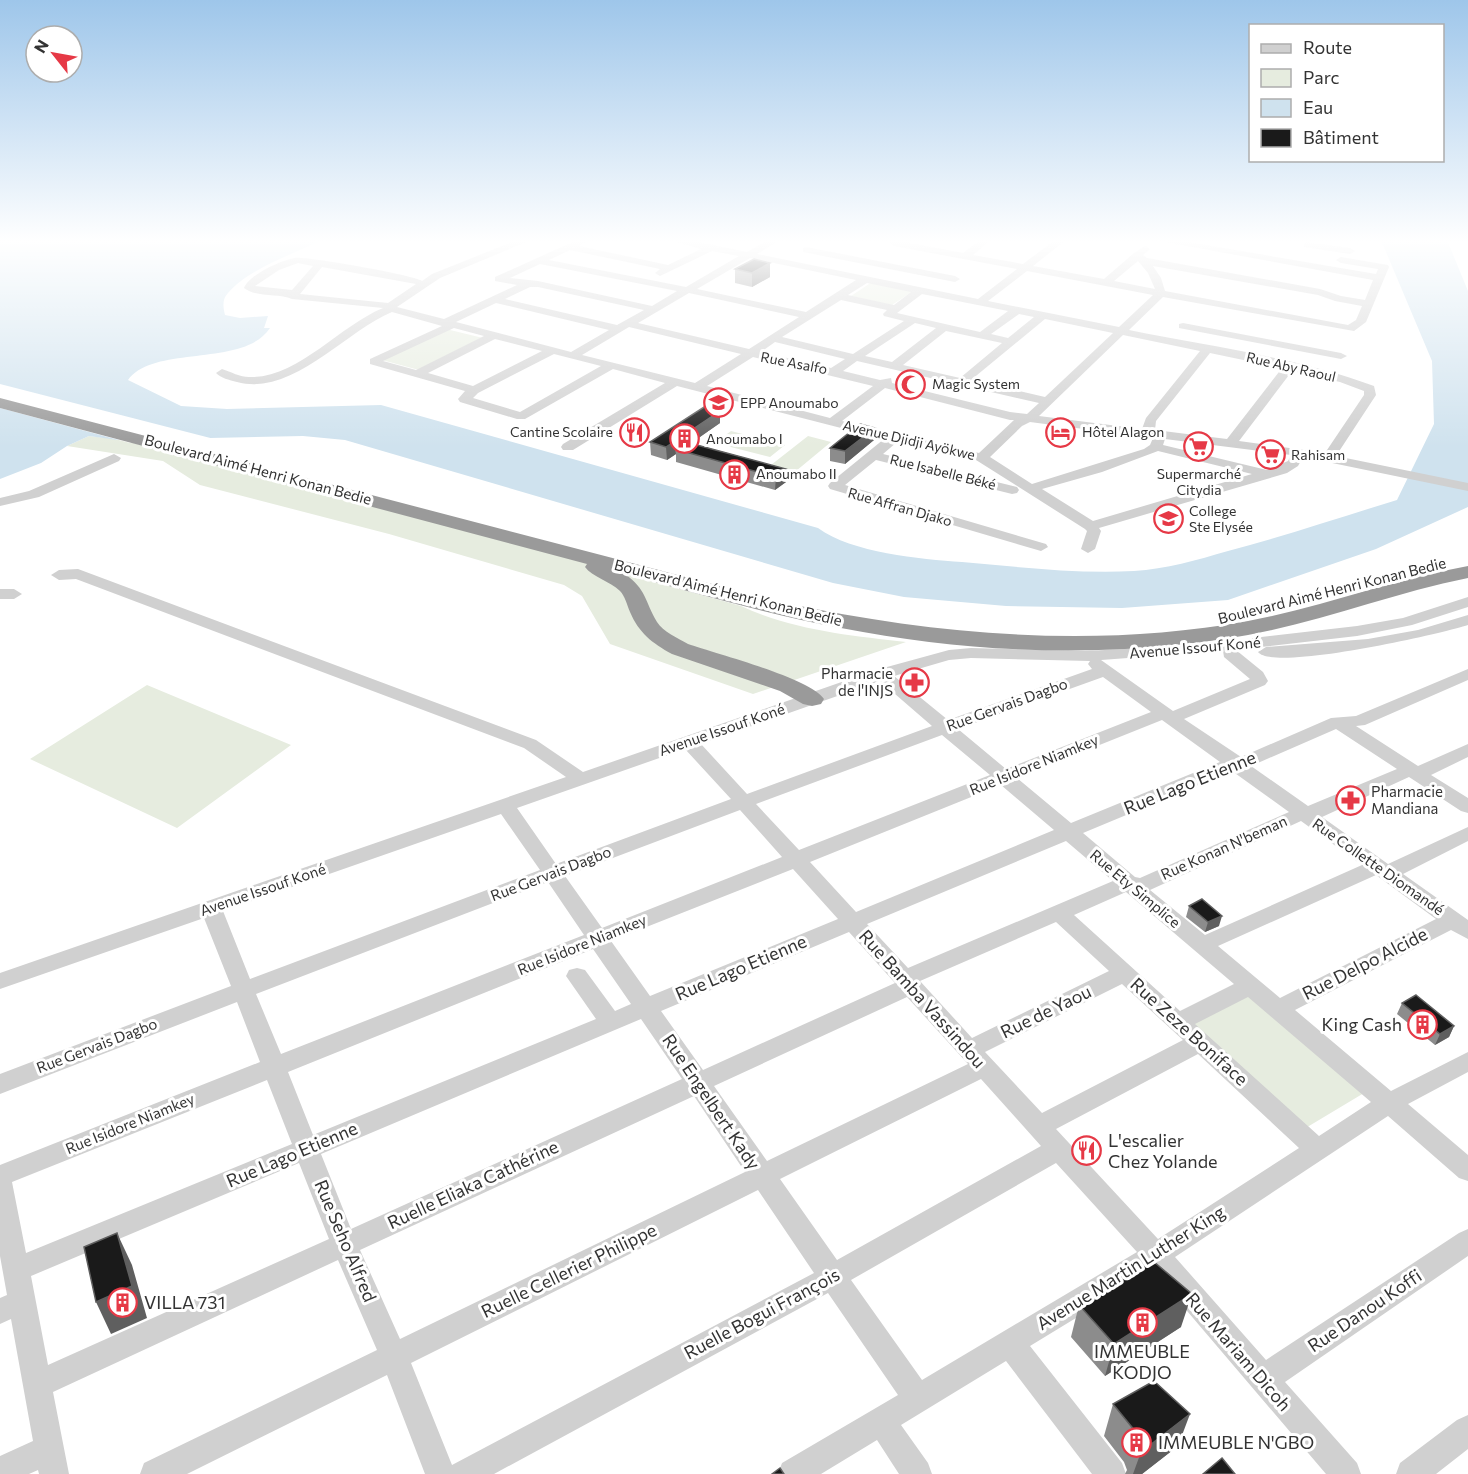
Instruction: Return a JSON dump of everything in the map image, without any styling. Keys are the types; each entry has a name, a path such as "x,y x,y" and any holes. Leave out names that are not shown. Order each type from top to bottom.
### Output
{"highway":[{"name":"Boulevard Aimé Henri Konan Bedie","path":"0,393 486,530 825,619 940,637 1044,644 1174,638 1248,628 1330,608 1415,582 1468,572"},
{"name":"Boulevard Aimé Henri Konan Bedie","path":"0,403 783,596 884,616 977,626 1080,630 1202,622 1271,609 1399,572 1468,560"},
{"path":"486,530 610,573 631,589 648,627 665,641 680,649 789,686 812,699"}],"street":[{"path":"222,373 247,381 283,374 385,309"},
{"name":"Avenue Djidji Ayökwe","path":"394,309 894,438 980,457 987,454 1018,423 1030,418 1144,309"},
{"path":"474,390 377,364 374,361 479,309"},
{"name":"Rue Asalfo","path":"539,309 833,372 913,320"},
{"path":"573,355 653,309"},
{"path":"776,309 808,316"},
{"path":"696,387 819,309"},
{"path":"894,309 888,314 1011,342"},
{"name":"Rue Aby Raoul","path":"1010,309 1304,370 1320,365 1343,324"},
{"path":"1186,309 1195,314 1356,326 1361,322 1367,309"},
{"path":"1330,309 1343,324"},
{"path":"1332,309 1343,324"},
{"path":"1343,324 1355,309"},
{"path":"1168,341 1195,314 1343,324 1363,309"},
{"path":"983,335 1017,310"},
{"path":"962,382 1043,315"},
{"name":"Rue Aby Raoul","path":"1329,457 1370,395 1370,389 1343,324"},
{"path":"831,422 882,384 944,327"},
{"path":"418,374 495,335"},
{"path":"774,339 1046,401"},
{"path":"1156,447 1150,421 1207,349"},
{"path":"553,350 474,390 464,399 521,417 612,365"},
{"path":"1231,442 1290,366"},
{"path":"833,372 924,396 1030,418 1299,452 1468,487"},
{"path":"568,447 675,382"},
{"name":"Rue Affran Djako","path":"894,438 834,486 1041,547"},
{"path":"1032,488 1129,459 1156,447 1264,474"},
{"path":"1090,526 1282,470 1293,463 1299,452"},
{"name":"Rue Isabelle Béké","path":"873,455 1012,490"},
{"path":"980,457 1090,526 1095,531 1088,549"},
{"path":"0,501 34,494 114,458"},
{"path":"59,575 78,574 530,744 581,779"},
{"name":"Avenue Issouf Koné","path":"0,981 882,674 949,655 970,653 1085,656 1184,651 1357,632 1415,620 1468,602"},
{"path":"1184,651 1230,653 1303,651 1463,626"},
{"name":"Rue Isidore Niamkey","path":"0,1176 1003,777 1259,681 1257,676 1230,653"},
{"name":"Rue Collette Diomandé","path":"1085,656 1460,925"},
{"name":"Rue Gervais Dagbo","path":"0,1084 743,802 1105,670"},
{"name":"Rue Ety Simplice","path":"882,674 1468,1170"},
{"name":"Rue Lago Etienne","path":"16,1270 1234,763 1244,762 1337,722 1359,721 1468,674"},
{"path":"1337,722 1468,807"},
{"name":"Rue Bamba Vassindou","path":"689,742 1037,1127 1156,1255"},
{"name":"Rue Konan N'beman","path":"907,982 1128,883 1142,885 1302,813 1316,812 1468,750"},
{"name":"Rue Engelbert Kady","path":"506,805 917,1398"},
{"path":"1202,945 1382,869 1396,869 1468,833"},
{"name":"Rue Seho Alfred","path":"211,908 344,1245 394,1357 440,1474"},
{"name":"Rue Zeze Boniface","path":"1060,914 1318,1150"},
{"name":"Rue Delpo Alcide","path":"1277,1009 1460,925"},
{"name":"Rue de Yaou","path":"975,1058 1125,973"},
{"path":"577,976 611,1022"},
{"name":"Ruelle Eliaka Cathérine","path":"37,1385 698,1083 907,982"},
{"path":"1178,1022 1250,986"},
{"path":"1037,1127 1200,1042"},
{"name":"Ruelle Cellerier Philippe","path":"155,1474 761,1176 975,1058"},
{"name":"Avenue Martin Luther King","path":"793,1474 1156,1255 1389,1103 1468,1061"},
{"name":"Ruelle Bogui François","path":"463,1474 832,1277 1058,1149"},
{"path":"0,1184 16,1270 11,1306 37,1385 51,1462 0,1472"},
{"name":"Rue Danou Koffi","path":"1259,1376 1277,1371 1468,1241"},
{"name":"Rue Mariam Dicoh","path":"1156,1255 1346,1474"},
{"path":"1010,1343 1111,1474"},
{"path":"881,1421 916,1474"},
{"path":"1411,1474 1468,1430"}],"green space":[{"path":"446,329 483,338 419,370 382,360"},
{"path":"731,431 785,445 770,457 715,443"},
{"path":"89,436 122,440 481,534 741,606 780,621 843,634 906,642 753,694 610,644 582,596 564,585 389,534 200,485 163,461 67,446"},
{"path":"808,436 831,442 796,471 771,465"},
{"path":"147,685 291,745 177,828 30,759"},
{"path":"1250,994 1364,1093 1304,1129 1191,1025"}],"water":[{"path":"0,309 224,309 225,315 240,318 268,316 264,328 270,328 258,340 240,348 158,362 140,369 128,380 181,406 227,409 381,405 818,528 832,537 867,549 907,557 1048,570 1113,572 1146,570 1193,561 1397,500 1434,424 1432,361 1410,309 1468,309 1468,507 1376,549 1228,600 1122,608 1006,606 904,597 833,583 345,440 303,436 117,440 89,436 67,446 41,463 0,479"}],"pier":[{"path":"0,384 226,442 130,443 0,408"}],"building":[{"path":"704,407 720,411 666,447 650,442"},
{"path":"860,424 875,428 845,451 830,448"},
{"path":"678,440 786,469 776,477 675,449"},
{"path":"1202,899 1222,916 1208,922 1189,906"},
{"path":"1416,995 1454,1026 1440,1034 1402,1003"},
{"path":"117,1233 132,1286 96,1302 84,1247"},
{"path":"1153,1261 1192,1294 1114,1344 1079,1305"},
{"path":"1154,1381 1190,1414 1141,1452 1135,1445 1139,1442 1135,1431 1113,1404"},
{"path":"1222,1458 1235,1474 1203,1474"},
{"path":"780,1468 784,1474 772,1474"}],"place":[{"name":"Magic System","path":"911,384"},
{"name":"EPP Anoumabo","path":"719,403"},
{"name":"Cantine Scolaire","path":"634,432"},
{"name":"Hôtel Alagon","path":"1061,432"},
{"name":"Anoumabo I","path":"685,439"},
{"name":"Supermarché Citydia","path":"1199,447"},
{"name":"Rahisam","path":"1270,455"},
{"name":"Anoumabo II","path":"735,474"},
{"name":"College Ste Elysée","path":"1168,519"},
{"name":"Pharmacie de l'INJS","path":"914,683"},
{"name":"Pharmacie Mandiana","path":"1350,801"},
{"name":"King Cash","path":"1423,1025"},
{"name":"L'escalier Chez Yolande","path":"1087,1151"},
{"name":"VILLA 731","path":"123,1303"},
{"name":"IMMEUBLE KODJO","path":"1142,1323"},
{"name":"IMMEUBLE N'GBO","path":"1137,1443"}]}
